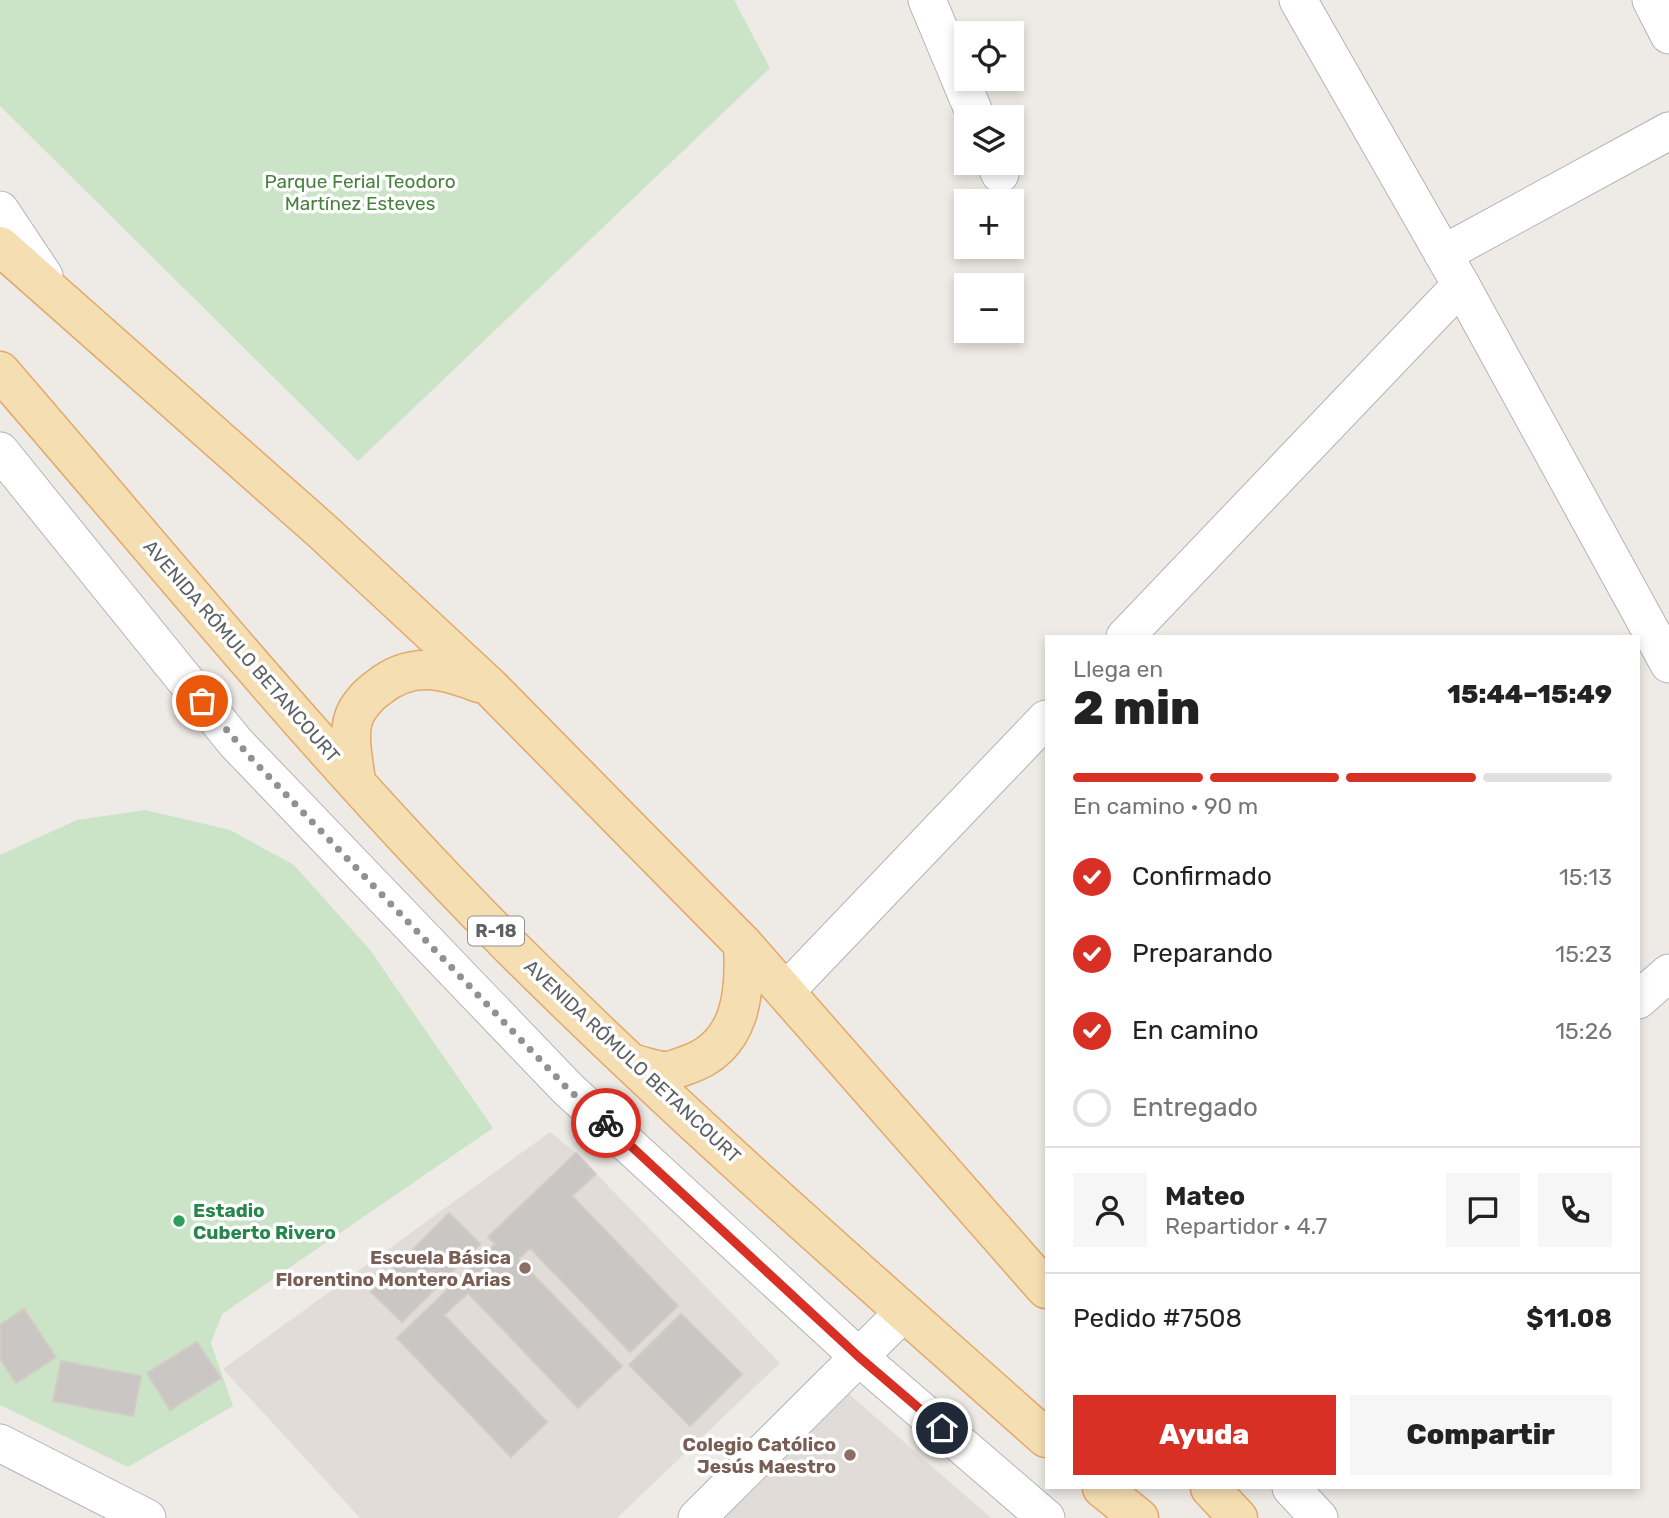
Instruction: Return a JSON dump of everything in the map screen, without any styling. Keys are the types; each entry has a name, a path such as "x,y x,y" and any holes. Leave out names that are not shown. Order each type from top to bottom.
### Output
{"main road":[{"path":"0,246 322,531 491,688 743,944 1045,1288"},
{"name":"AVENIDA RÓMULO BETANCOURT","path":"1,373 356,782 509,944 634,1064 904,1312 1045,1437"},
{"path":"356,782 352,741 354,716 369,695 381,685 403,671 423,668 451,672 491,688"},
{"path":"634,1064 666,1071 697,1061 723,1044 741,1010 746,981 743,944"},
{"path":"1103,1489 1139,1518"},
{"path":"1211,1489 1238,1518"}],"street":[{"path":"927,0 971,105"},
{"path":"1298,0 1461,285 1669,664"},
{"path":"1651,0 1669,35"},
{"path":"1443,254 1669,131"},
{"path":"0,210 60,300"},
{"path":"1127,635 1461,285"},
{"path":"0,452 243,750 568,1089 859,1357 1046,1518"},
{"path":"785,992 1045,720"},
{"path":"1640,998 1669,973"},
{"path":"697,1518 904,1312"},
{"path":"0,1443 147,1518"},
{"path":"1292,1489 1319,1518"}],"shaded area":[{"name":"Escuela Básica Florentino Montero Arias","path":"550,1132 576,1153 780,1363 617,1518 360,1518 223,1369"},
{"name":"Colegio Católico Jesús Maestro","path":"848,1393 991,1518 714,1518"}],"green space":[{"name":"Parque Ferial Teodoro Martínez Esteves","path":"0,0 734,0 770,68 358,461 0,106"},
{"name":"Estadio Cuberto Rivero","path":"145,810 230,830 294,865 370,950 493,1128 222,1314 211,1343 233,1406 128,1467 0,1405 0,855 77,820"}],"building":[{"path":"576,1153 596,1174 572,1196 678,1306 630,1352 530,1248 518,1259 622,1366 578,1408 468,1293 444,1315 547,1422 511,1457 397,1338 495,1244 488,1237"},
{"path":"449,1213 480,1244 402,1322 371,1292"},
{"path":"24,1309 56,1357 16,1383 0,1359 0,1325"},
{"path":"681,1314 742,1374 690,1426 629,1365"},
{"path":"197,1342 221,1378 170,1410 147,1373"},
{"path":"61,1361 141,1376 133,1416 53,1401"}],"way so far":[{"path":"202,701 236,743 568,1089 606,1123"}],"place":[{"name":"Estadio Cuberto Rivero","path":"179,1221"},
{"name":"Escuela Básica Florentino Montero Arias","path":"525,1268"},
{"name":"Colegio Católico Jesús Maestro","path":"850,1455"}],"route":[{"path":"606,1123 859,1357 942,1428"}]}
